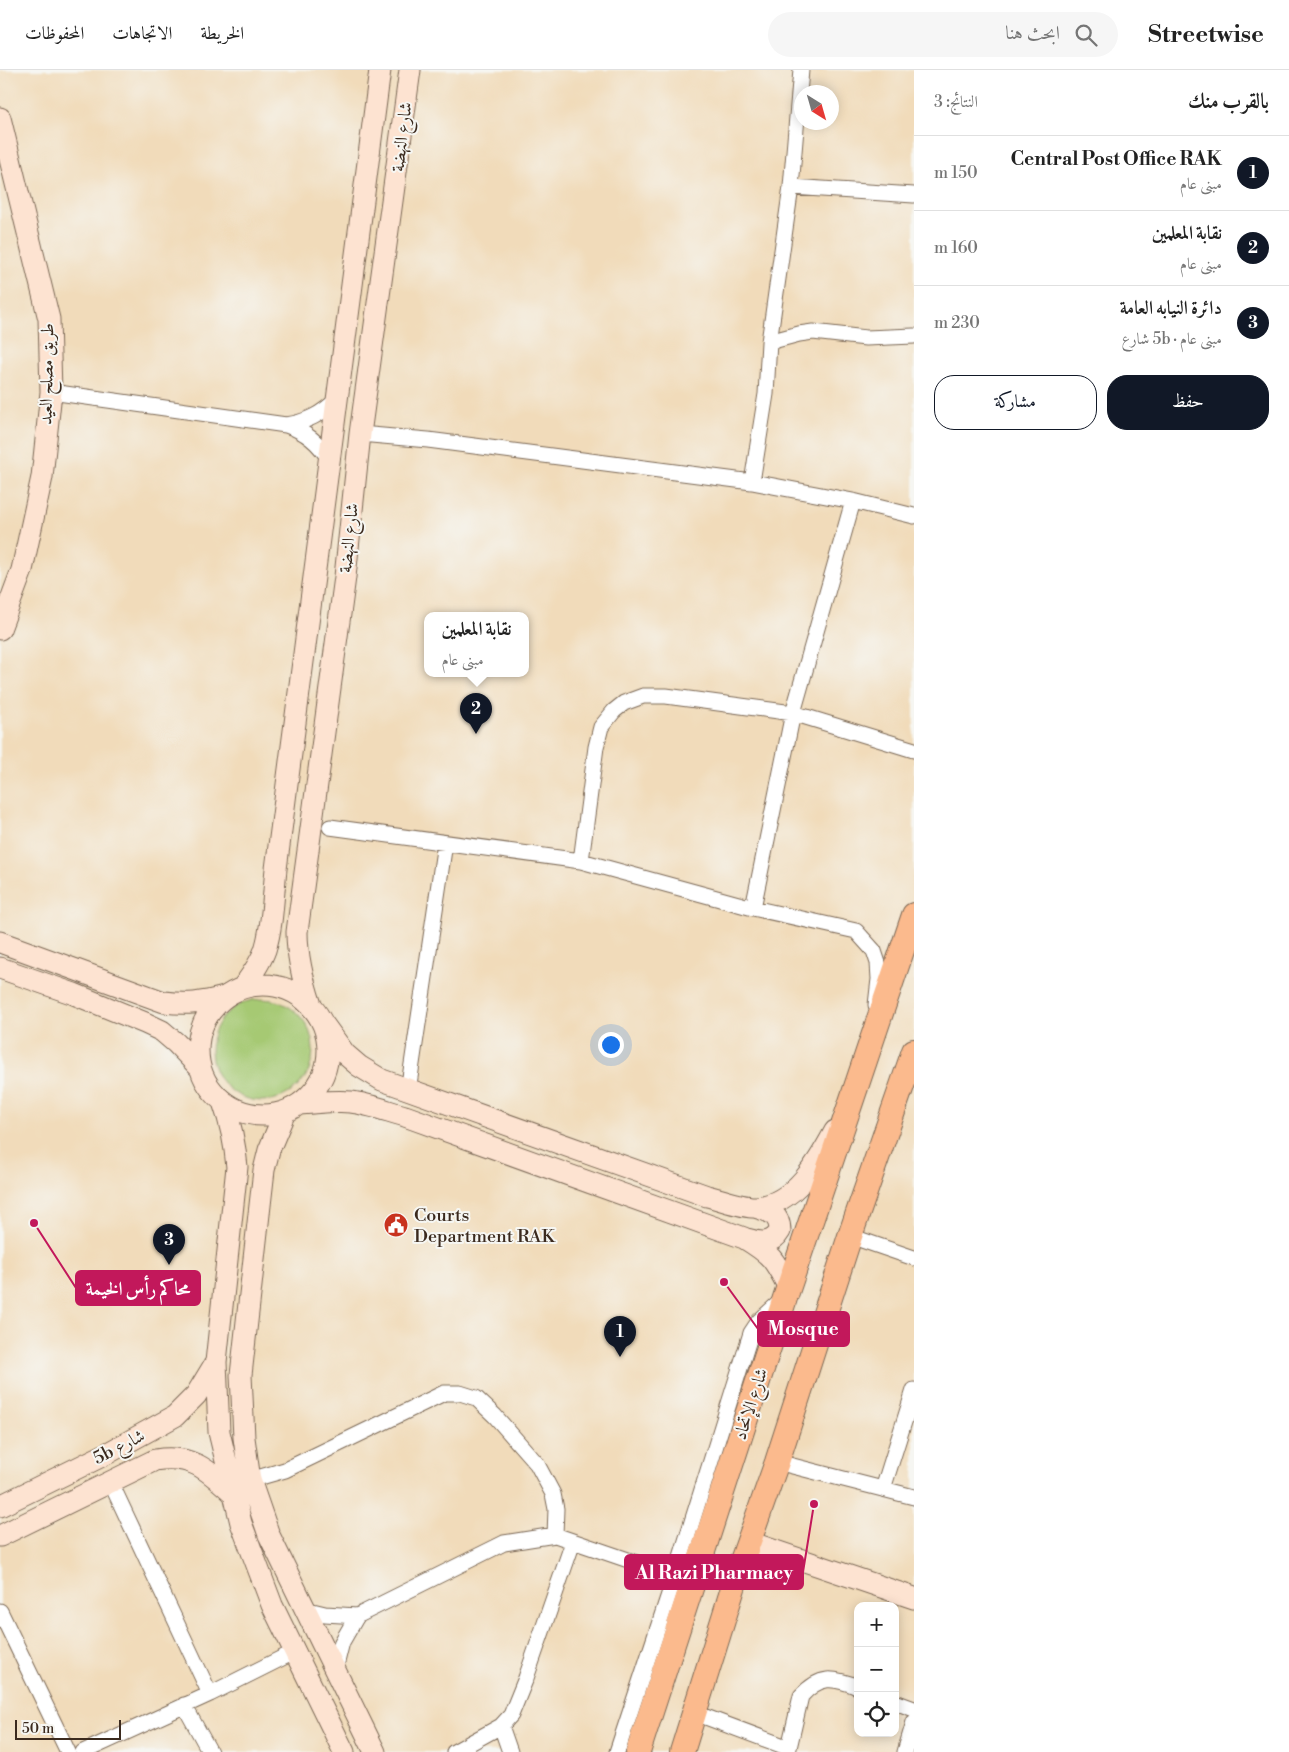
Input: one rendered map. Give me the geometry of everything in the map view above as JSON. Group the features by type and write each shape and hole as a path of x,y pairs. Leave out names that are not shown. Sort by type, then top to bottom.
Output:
{"main road":[{"name":"شارع النهضة","path":"234,992 258,964 268,937 380,70"},
{"name":"شارع النهضة","path":"311,1005 298,962 297,932 345,576 360,434 410,70"},
{"path":"375,100 386,134 394,139 402,137"},
{"name":"طريق مصلح العيد","path":"0,118 49,320 51,392 42,477 38,496 22,570 0,629"},
{"name":"شارع الإتحاد","path":"638,1752 787,1293 914,915"},
{"path":"0,942 164,1002 181,1004 201,1003 234,992 262,984 280,986 297,994 311,1005 345,1054 358,1066 382,1080 408,1091 707,1196 755,1207 772,1213 780,1222 780,1231 771,1241 765,1243 744,1238 414,1120 366,1105 351,1102 333,1102 293,1108 269,1116 237,1111 223,1102 208,1087 199,1067 197,1047 201,1028 210,1011 234,992"},
{"path":"0,968 74,994 162,1031 199,1067"},
{"path":"324,1025 329,1047 326,1069 316,1088 293,1108 269,1150 264,1170 241,1375 244,1438 250,1480 269,1535 375,1752"},
{"path":"682,1752 738,1572 777,1462 850,1236 914,1051"},
{"path":"223,1102 235,1144 237,1167 216,1362 219,1432 241,1523 272,1605 344,1752"},
{"path":"755,1207 764,1206 781,1198 798,1186 809,1173 850,1106"},
{"path":"744,1238 766,1252 773,1259 787,1293"},
{"name":"5b شارع","path":"0,1506 162,1425 182,1410 196,1395 216,1362"},
{"path":"39,1516 46,1504 57,1494 110,1469 112,1461 108,1453"},
{"name":"5b شارع","path":"0,1536 155,1460 175,1458 202,1467 232,1492"},
{"path":"749,1542 914,1598"}],"street":[{"path":"752,482 766,394 769,342 791,188 801,70"},
{"path":"791,188 914,196"},
{"path":"769,342 813,332 866,338 914,336"},
{"path":"51,392 286,425 307,434 316,441 329,459"},
{"path":"286,425 298,423 319,414 337,399"},
{"path":"360,434 428,440 752,482 853,501 914,516"},
{"path":"753,908 793,713 853,501"},
{"path":"580,860 596,747 601,727 614,711 624,703 643,696 666,696 793,713 914,750"},
{"path":"330,827 580,860 753,908 856,931 874,951 878,963 879,979 871,1045"},
{"path":"408,1091 445,842"},
{"path":"850,1236 914,1258"},
{"path":"617,1752 751,1333 759,1321 787,1293"},
{"path":"883,1489 914,1390"},
{"path":"250,1480 285,1470 444,1393 460,1393 476,1398 495,1416 537,1464 553,1494 556,1509 555,1535"},
{"path":"777,1462 914,1496"},
{"path":"110,1481 210,1694"},
{"path":"304,1609 325,1614 356,1616 504,1543 555,1535 674,1576"},
{"path":"454,1752 501,1726 511,1714 526,1678 573,1542"},
{"path":"0,1611 68,1752"},
{"path":"335,1670 342,1642 356,1616"},
{"path":"83,1752 210,1694 294,1652"},
{"path":"694,1713 788,1750 801,1696 806,1690 824,1680 839,1679 854,1685"},
{"path":"899,1703 914,1709"},
{"path":"184,1705 210,1752"},
{"path":"905,1752 914,1722"},
{"path":"501,1726 510,1752"}],"green space":[{"path":"262,999 282,1003 298,1014 309,1030 313,1050 309,1070 298,1086 282,1097 262,1101 242,1097 226,1086 215,1070 211,1050 215,1030 226,1014 242,1003"}],"place":[{"name":"نقابة المعلمين","path":"476,734"},
{"name":"محاكم رأس الخيمة","path":"34,1223"},
{"name":"Courts Department RAK","path":"396,1225"},
{"name":"دائرة النيابه العامة","path":"169,1265"},
{"name":"Mosque","path":"724,1282"},
{"name":"Central Post Office RAK","path":"620,1357"},
{"name":"Al Razi Pharmacy","path":"814,1504"}]}
